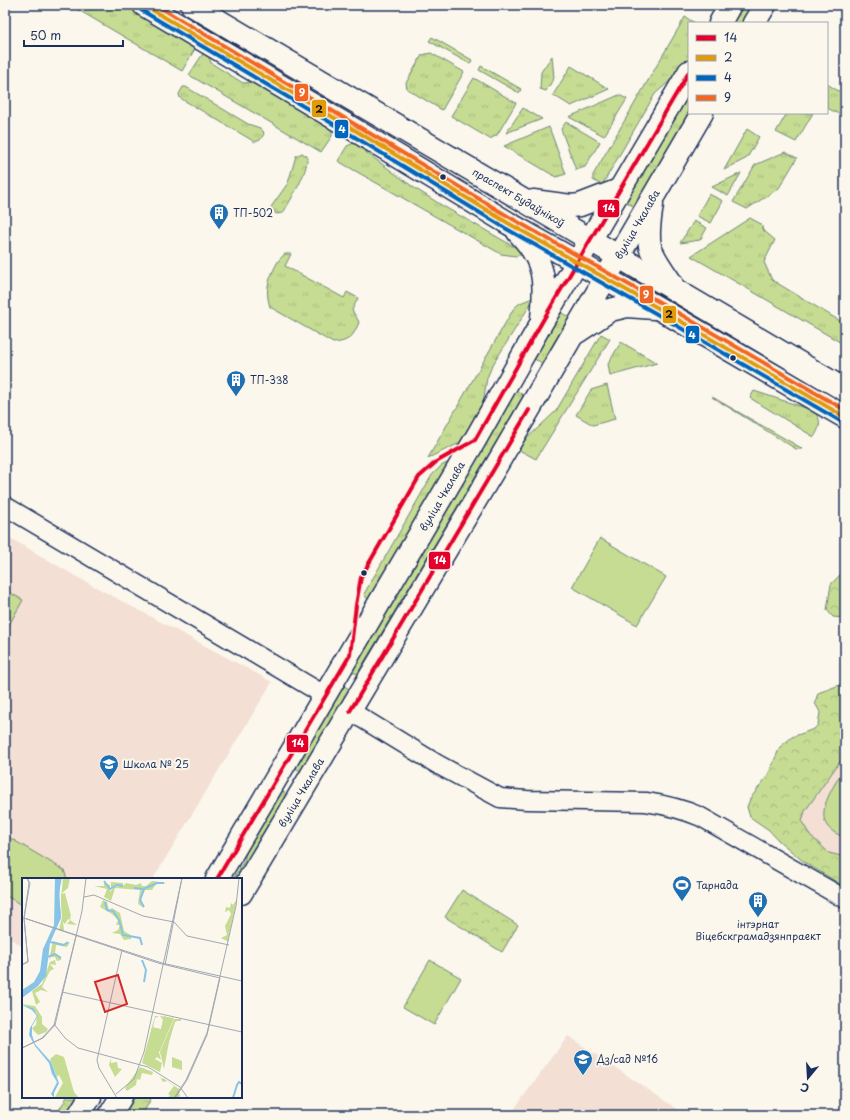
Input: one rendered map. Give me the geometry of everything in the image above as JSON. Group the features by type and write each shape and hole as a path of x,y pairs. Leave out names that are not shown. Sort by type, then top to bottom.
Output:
{"main road":[{"path":"144,5 508,223 658,308 842,409"},
{"name":"праспект Будаўнікоў","path":"192,5 360,105 591,238 845,390"},
{"path":"721,22 730,5"},
{"path":"755,22 765,5"},
{"name":"вуліца Чкалава","path":"218,878 326,696 542,322 688,74"},
{"name":"вуліца Чкалава","path":"242,891 533,404 701,114"},
{"path":"524,200 580,205 619,190"},
{"path":"654,195 648,235 650,247 674,287"},
{"path":"508,223 525,240 540,263 544,280 542,322"},
{"path":"572,336 610,310 627,306 658,308"},
{"path":"504,388 507,383 512,380 518,379 528,382 534,389 535,399 533,404"},
{"path":"289,757 288,767 294,774 306,777 313,773"},
{"path":"268,792 271,788 279,785 288,787 294,794 295,798 293,807"},
{"path":"79,1115 89,1098"},
{"path":"110,1115 120,1098"}],"street":[{"path":"253,69 265,48"},
{"path":"348,126 360,105"},
{"path":"5,506 326,696"},
{"path":"350,711 437,764 500,798 527,800 646,802 664,804 683,809 702,817 845,900"}],"shaded area":[{"name":"Школа № 25","path":"5,535 77,577 272,682 154,878 22,878 22,946 5,935"},
{"path":"845,711 845,872 777,831"},
{"name":"Дз/сад №16","path":"568,1036 686,1115 510,1115"}],"green space":[{"path":"70,5 127,5 196,47 182,71"},
{"path":"738,5 755,5 746,22 729,22"},
{"path":"685,17 693,22 688,22 688,65 655,94 602,185 593,180 593,175"},
{"path":"432,37 472,60 470,64 429,41"},
{"path":"204,52 208,54 211,63 243,83 255,82 332,128 332,136 321,152 189,75"},
{"path":"431,53 464,72 442,110 407,89 406,83 422,55"},
{"path":"552,56 554,78 546,91 540,89 541,72"},
{"path":"481,66 521,89 519,93 479,70"},
{"path":"571,66 609,89 571,106 553,95"},
{"path":"474,78 516,103 497,135 490,139 451,116"},
{"path":"828,85 845,95 845,117 828,108"},
{"path":"183,87 186,87 248,124 260,128 264,134 260,140 255,142 180,98 179,94"},
{"path":"688,92 688,114 691,114 636,208 625,201"},
{"path":"619,95 627,99 604,136 569,117"},
{"path":"523,108 542,119 506,133"},
{"path":"786,114 812,114 796,142 776,132"},
{"path":"566,122 600,142 585,167 576,170 561,129"},
{"path":"549,127 566,174 556,177 504,146"},
{"path":"747,129 759,137 747,158 724,170"},
{"path":"356,142 367,153 416,189 527,254 516,256 501,254 338,161 347,146"},
{"path":"785,152 797,158 779,188 747,209 733,202 755,165"},
{"path":"302,153 307,156 307,162 302,177 295,193 283,213 276,214 271,207 288,183 296,156"},
{"path":"741,173 728,196 712,187"},
{"path":"709,194 723,201 711,223 697,216"},
{"path":"750,218 761,224 763,230 775,240 764,262 772,280 845,324 845,345 691,256"},
{"path":"694,221 707,228 700,240 680,243"},
{"path":"285,254 291,254 285,266 344,298 347,292 358,298 352,310 359,322 353,335 347,340 333,343 270,307 268,296 269,282 277,263"},
{"path":"535,297 492,366 487,378 483,404 462,442 428,458 514,308 520,303"},
{"path":"560,312 569,317 542,364 533,359"},
{"path":"601,334 610,339 536,459 519,450 523,442 556,411"},
{"path":"621,342 657,363 610,376 608,364"},
{"path":"607,385 615,419 593,425 576,415 591,390"},
{"path":"754,391 809,409 813,412 819,421 818,429 814,437 750,398"},
{"path":"518,392 522,394 523,397 357,674 348,669 513,393"},
{"path":"712,397 803,449 796,449"},
{"path":"458,457 372,606 364,594 432,475 441,466"},
{"path":"600,538 666,577 637,625 572,587"},
{"path":"842,573 845,574 845,623 843,618 833,617 827,610 831,584"},
{"path":"5,590 23,600 5,632"},
{"path":"339,683 349,689 307,766 302,771 298,770 295,767"},
{"path":"845,683 845,753 805,811 802,822 810,835 829,853 845,857 845,887 804,862 778,840 769,830 750,817 747,807 750,799 768,775 780,747 792,737 814,729 818,725 820,712 815,703 818,693"},
{"path":"845,767 845,837 833,831 826,824 824,815 825,805 829,795"},
{"path":"279,791 283,791 286,795 284,801 239,878 234,878 245,859 245,847"},
{"path":"5,835 64,870 67,878 22,878 22,905 5,895"},
{"path":"462,890 518,925 502,952 445,917"},
{"path":"430,960 461,978 434,1025 403,1007"},
{"path":"66,1098 81,1098 71,1115 56,1115"},
{"path":"134,1098 151,1098 142,1115 124,1115"}],"transit line":[{"name":"2","path":"144,5 508,223 845,417"},
{"name":"9","path":"156,5 511,218 845,410"},
{"name":"4","path":"141,10 505,228 842,422"},
{"name":"14","path":"218,878 350,655 361,577 419,477 436,462 475,440 542,322 688,74"},
{"name":"14","path":"350,711 529,410"}],"place":[{"name":"ТП-502","path":"219,230"},
{"name":"ТП-338","path":"236,397"},
{"name":"Школа № 25","path":"109,781"},
{"name":"Тарнада","path":"682,902"},
{"name":"інтэрнат Віцебскграмадзянпраект","path":"758,918"},
{"name":"Дз/сад №16","path":"583,1076"}]}
